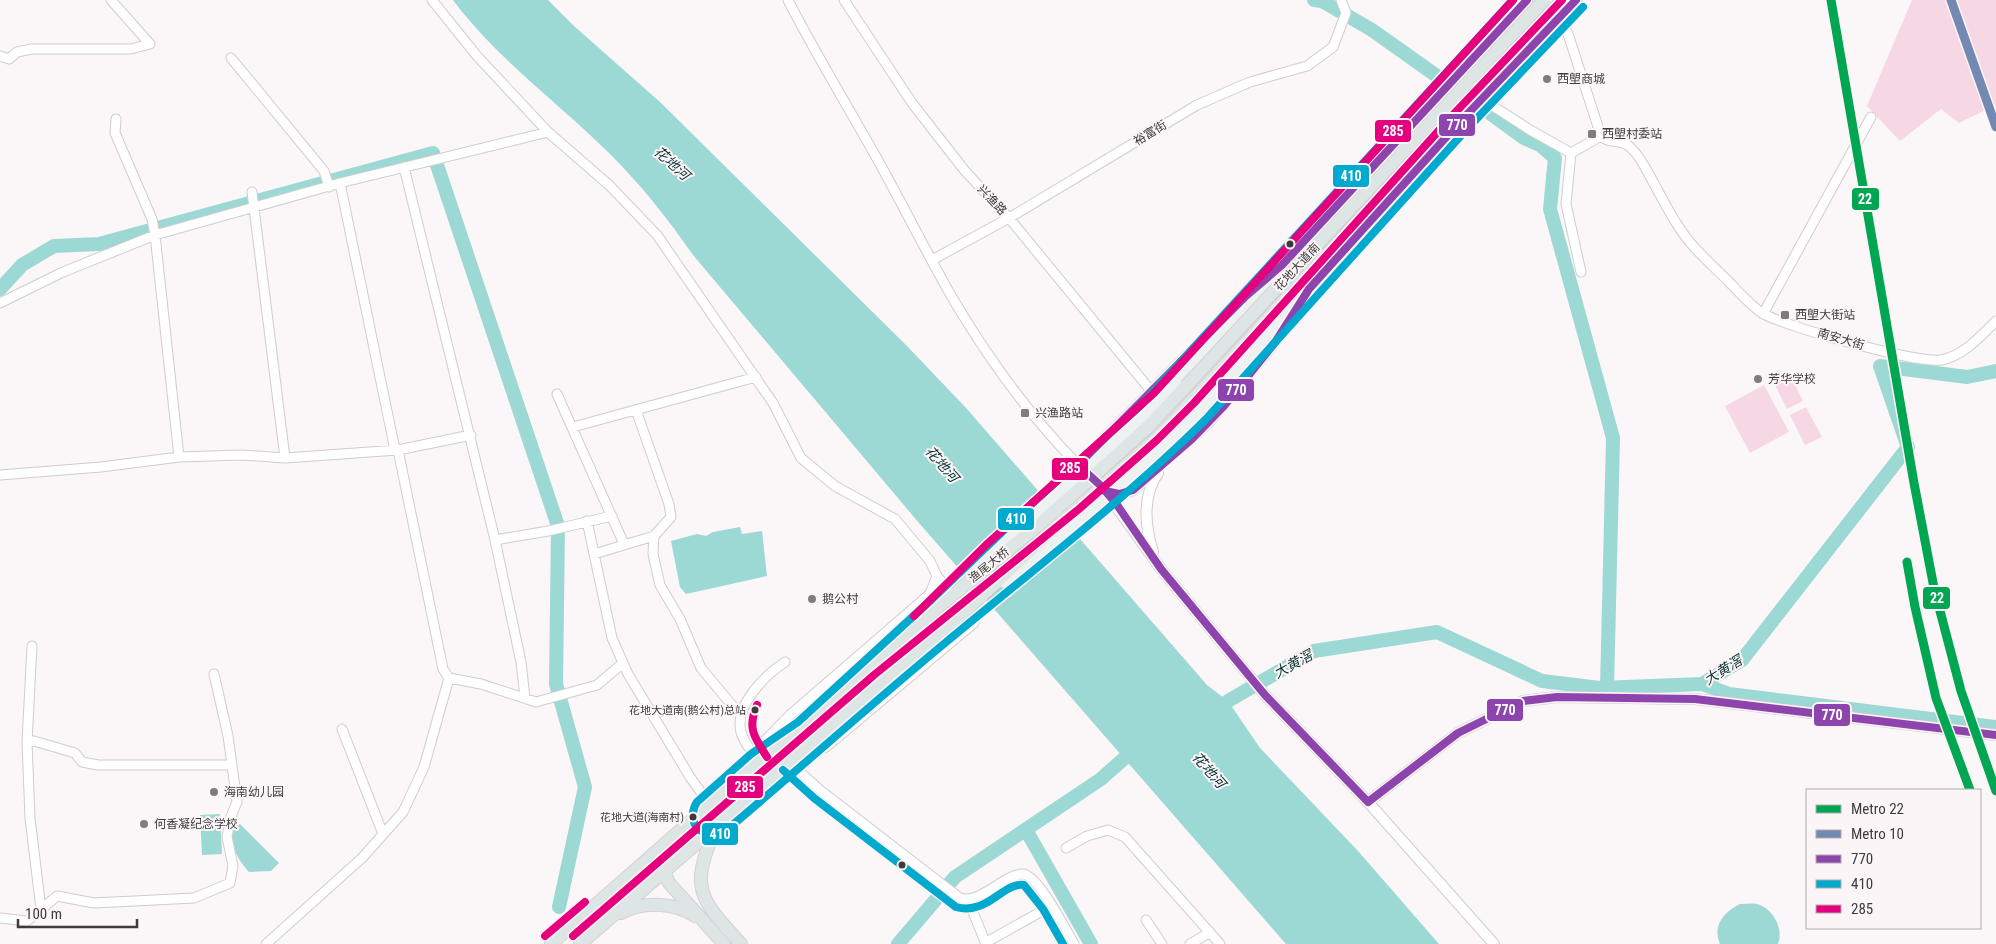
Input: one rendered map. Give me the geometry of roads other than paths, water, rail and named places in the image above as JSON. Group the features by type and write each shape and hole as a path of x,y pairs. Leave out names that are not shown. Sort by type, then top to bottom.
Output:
{"main road":[{"name":"花地大道南","path":"1282,266 1527,0"},
{"name":"花地大道南","path":"1045,528 1148,427 1544,0"},
{"name":"花地大道南","path":"1045,528 1159,436 1562,0"},
{"name":"花地大道南","path":"1309,289 1482,99 1576,0"},
{"path":"938,607 1034,515 1132,428 1176,383 1282,266"},
{"path":"580,944 812,741 951,624 1114,492 1201,410 1309,289"},
{"name":"渔尾大桥","path":"755,758 804,730 938,607 1045,528"},
{"path":"951,624 1045,528"},
{"path":"551,944 707,807 755,758"},
{"path":"707,807 703,821 709,825 717,825"},
{"path":"707,807 688,837 671,853 666,861 665,871 669,883 724,944"},
{"path":"717,825 704,857 700,880 702,894 709,908 741,944"},
{"path":"608,920 626,910 649,904 685,910 707,926"}],"street":[{"path":"0,56 9,59 17,52 32,48 131,49 150,44 111,0"},
{"path":"432,0 477,56 548,132 609,185 657,235 773,403 802,458 835,486 895,518 930,561 937,576 974,623 826,747 790,762 820,790 964,899 986,943 1051,906"},
{"path":"788,0 813,49 875,155 932,260 991,358 1055,441 1105,490 1161,569 1265,695 1368,802 1494,944"},
{"name":"兴渔路","path":"844,0 912,103 965,171 1009,218 1152,392"},
{"name":"裕富街","path":"932,260 1009,218 1197,105 1250,82 1307,66 1333,47 1346,14 1341,0"},
{"path":"1540,0 1559,18 1566,28 1600,136 1607,141 1623,142 1630,146 1644,165 1685,236 1763,314 1871,117"},
{"path":"231,58 324,171 329,187"},
{"path":"1482,99 1530,130 1571,153"},
{"path":"116,118 115,133 152,218 179,457"},
{"path":"0,303 63,272 155,235 340,183 548,132"},
{"path":"1571,153 1600,136"},
{"path":"1571,153 1566,204 1582,272"},
{"path":"404,167 471,435 495,540 521,662 525,698"},
{"path":"266,944 362,858 403,812 424,767 449,678 444,669 398,450 394,445 340,183"},
{"path":"252,192 256,207 285,458"},
{"name":"花地大道南","path":"1078,465 1246,296 1282,266"},
{"name":"花地大道南","path":"1105,490 1115,494 1128,493 1209,422 1286,326 1309,289"},
{"name":"南安大街","path":"1763,314 1788,324 1852,342 1909,357 1935,361 1948,358 1965,349 1996,321"},
{"path":"572,427 756,377"},
{"path":"557,394 624,544"},
{"path":"594,554 654,536 671,517 669,504 636,410"},
{"path":"0,475 101,467 179,457 242,455 285,458 398,450 471,435"},
{"path":"1161,569 1150,542 1146,510 1153,480 1165,462"},
{"path":"495,540 548,531 612,516"},
{"path":"587,522 612,638 623,663 707,807"},
{"path":"654,536 653,554 660,585 680,619 701,668 742,716"},
{"path":"784,662 769,672 756,687 742,716 741,733 755,758 790,715 930,594 937,576"},
{"path":"32,646 27,742 30,818 41,909"},
{"path":"449,678 481,684 536,702 597,685 623,663"},
{"path":"0,918 27,921 57,896 94,904 194,898 230,883 233,866 227,837 230,819 237,802 228,736 214,674"},
{"path":"1368,802 1458,733 1523,701 1558,696 1695,699 1996,735"},
{"path":"342,728 383,834"},
{"path":"27,742 34,741 75,753 82,762 98,765 232,765"},
{"path":"1066,848 1087,836 1108,830 1125,837 1220,944"},
{"path":"964,899 976,898 1021,874 1029,875 1038,884 1074,944"},
{"path":"1146,920 1162,944"},
{"path":"1190,944 1209,933"}],"water":[{"name":"花地河","path":"453,0 548,0 574,26 660,102 907,346 967,409 1207,685 1228,701 1260,748 1358,851 1439,944 1286,944 919,523 693,255 644,191 611,155 489,42"},
{"path":"740,527 742,534 762,531 767,576 686,594 680,587 671,541 697,534 706,536 713,532"},
{"path":"220,814 222,854 202,855 200,815"},
{"path":"240,824 279,863 271,871 249,872 238,858 231,831"},
{"path":"1740,904 1757,904 1763,906 1772,914 1780,932 1778,944 1720,944 1718,931 1721,920 1729,911"}],"waterway":[{"path":"1314,0 1322,1 1372,30 1458,91"},
{"path":"1483,108 1524,138 1540,145 1555,158 1550,209 1613,438 1607,688"},
{"path":"0,289 22,265 54,246 99,244 433,153 558,526 556,684 585,787 559,907"},
{"name":"大黄滘","path":"1216,713 1228,701 1314,651 1437,632 1542,681 1600,688 1702,684 1742,660 1908,447 1880,366 1967,377 1996,371"},
{"path":"1702,684 1729,694 1996,727"},
{"path":"898,944 955,877 1101,779 1137,747"},
{"path":"1026,830 1091,944"}],"metro line":[{"name":"22","path":"1831,0 1914,483 1934,588 1961,691 1996,791"},
{"name":"10","path":"1951,0 1996,127"},
{"name":"22","path":"1907,562 1915,607 1936,698 1970,789"}],"place":[{"name":"西塱商城","path":"1547,79"},
{"name":"西塱村委站","path":"1592,134"},
{"name":"西塱大街站","path":"1785,315"},
{"name":"芳华学校","path":"1758,379"},
{"name":"兴渔路站","path":"1025,413"},
{"name":"鹅公村","path":"812,599"},
{"name":"花地大道南(鹅公村)总站","path":"755,710"},
{"name":"海南幼儿园","path":"214,792"},
{"name":"花地大道(海南村)","path":"693,817"},
{"name":"何香凝纪念学校","path":"144,824"}]}
